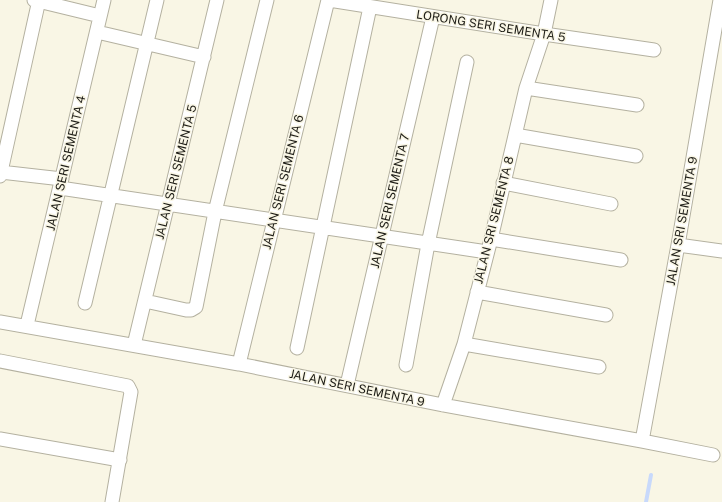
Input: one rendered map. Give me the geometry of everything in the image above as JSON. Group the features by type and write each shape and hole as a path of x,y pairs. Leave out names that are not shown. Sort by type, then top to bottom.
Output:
{"street":[{"path":"100,16 37,0 0,173 61,184 111,196 487,252"},
{"name":"JALAN SERI SEMENTA 4","path":"28,326 104,0"},
{"path":"85,304 148,44 157,0"},
{"name":"JALAN SERI SEMENTA 5","path":"134,345 217,0"},
{"path":"145,301 186,310 191,310 196,307 215,212 267,0"},
{"name":"LORONG SERI SEMENTA 5","path":"328,0 370,7 400,6 433,17 654,50"},
{"name":"JALAN SERI SEMENTA 6","path":"239,364 328,0"},
{"name":"JALAN SRI SEMENTA 8","path":"443,405 464,344 491,240 514,135 526,88 544,34 551,0"},
{"name":"JALAN SRI SEMENTA 9","path":"642,441 678,245 717,50 720,0"},
{"path":"297,348 370,7"},
{"name":"JALAN SERI SEMENTA 7","path":"347,385 433,17"},
{"path":"97,32 204,57"},
{"path":"406,365 428,244 467,62"},
{"path":"526,88 637,105"},
{"path":"514,135 636,156"},
{"path":"503,183 611,204"},
{"path":"491,240 621,260"},
{"path":"678,245 722,252"},
{"path":"477,292 606,315"},
{"name":"JALAN SERI SEMENTA 9","path":"0,322 239,364 443,405 713,455"},
{"path":"464,344 599,367"},
{"path":"0,361 128,386 131,392 112,502"},
{"path":"0,439 120,460"}],"waterway":[{"path":"646,502 651,475"}]}
